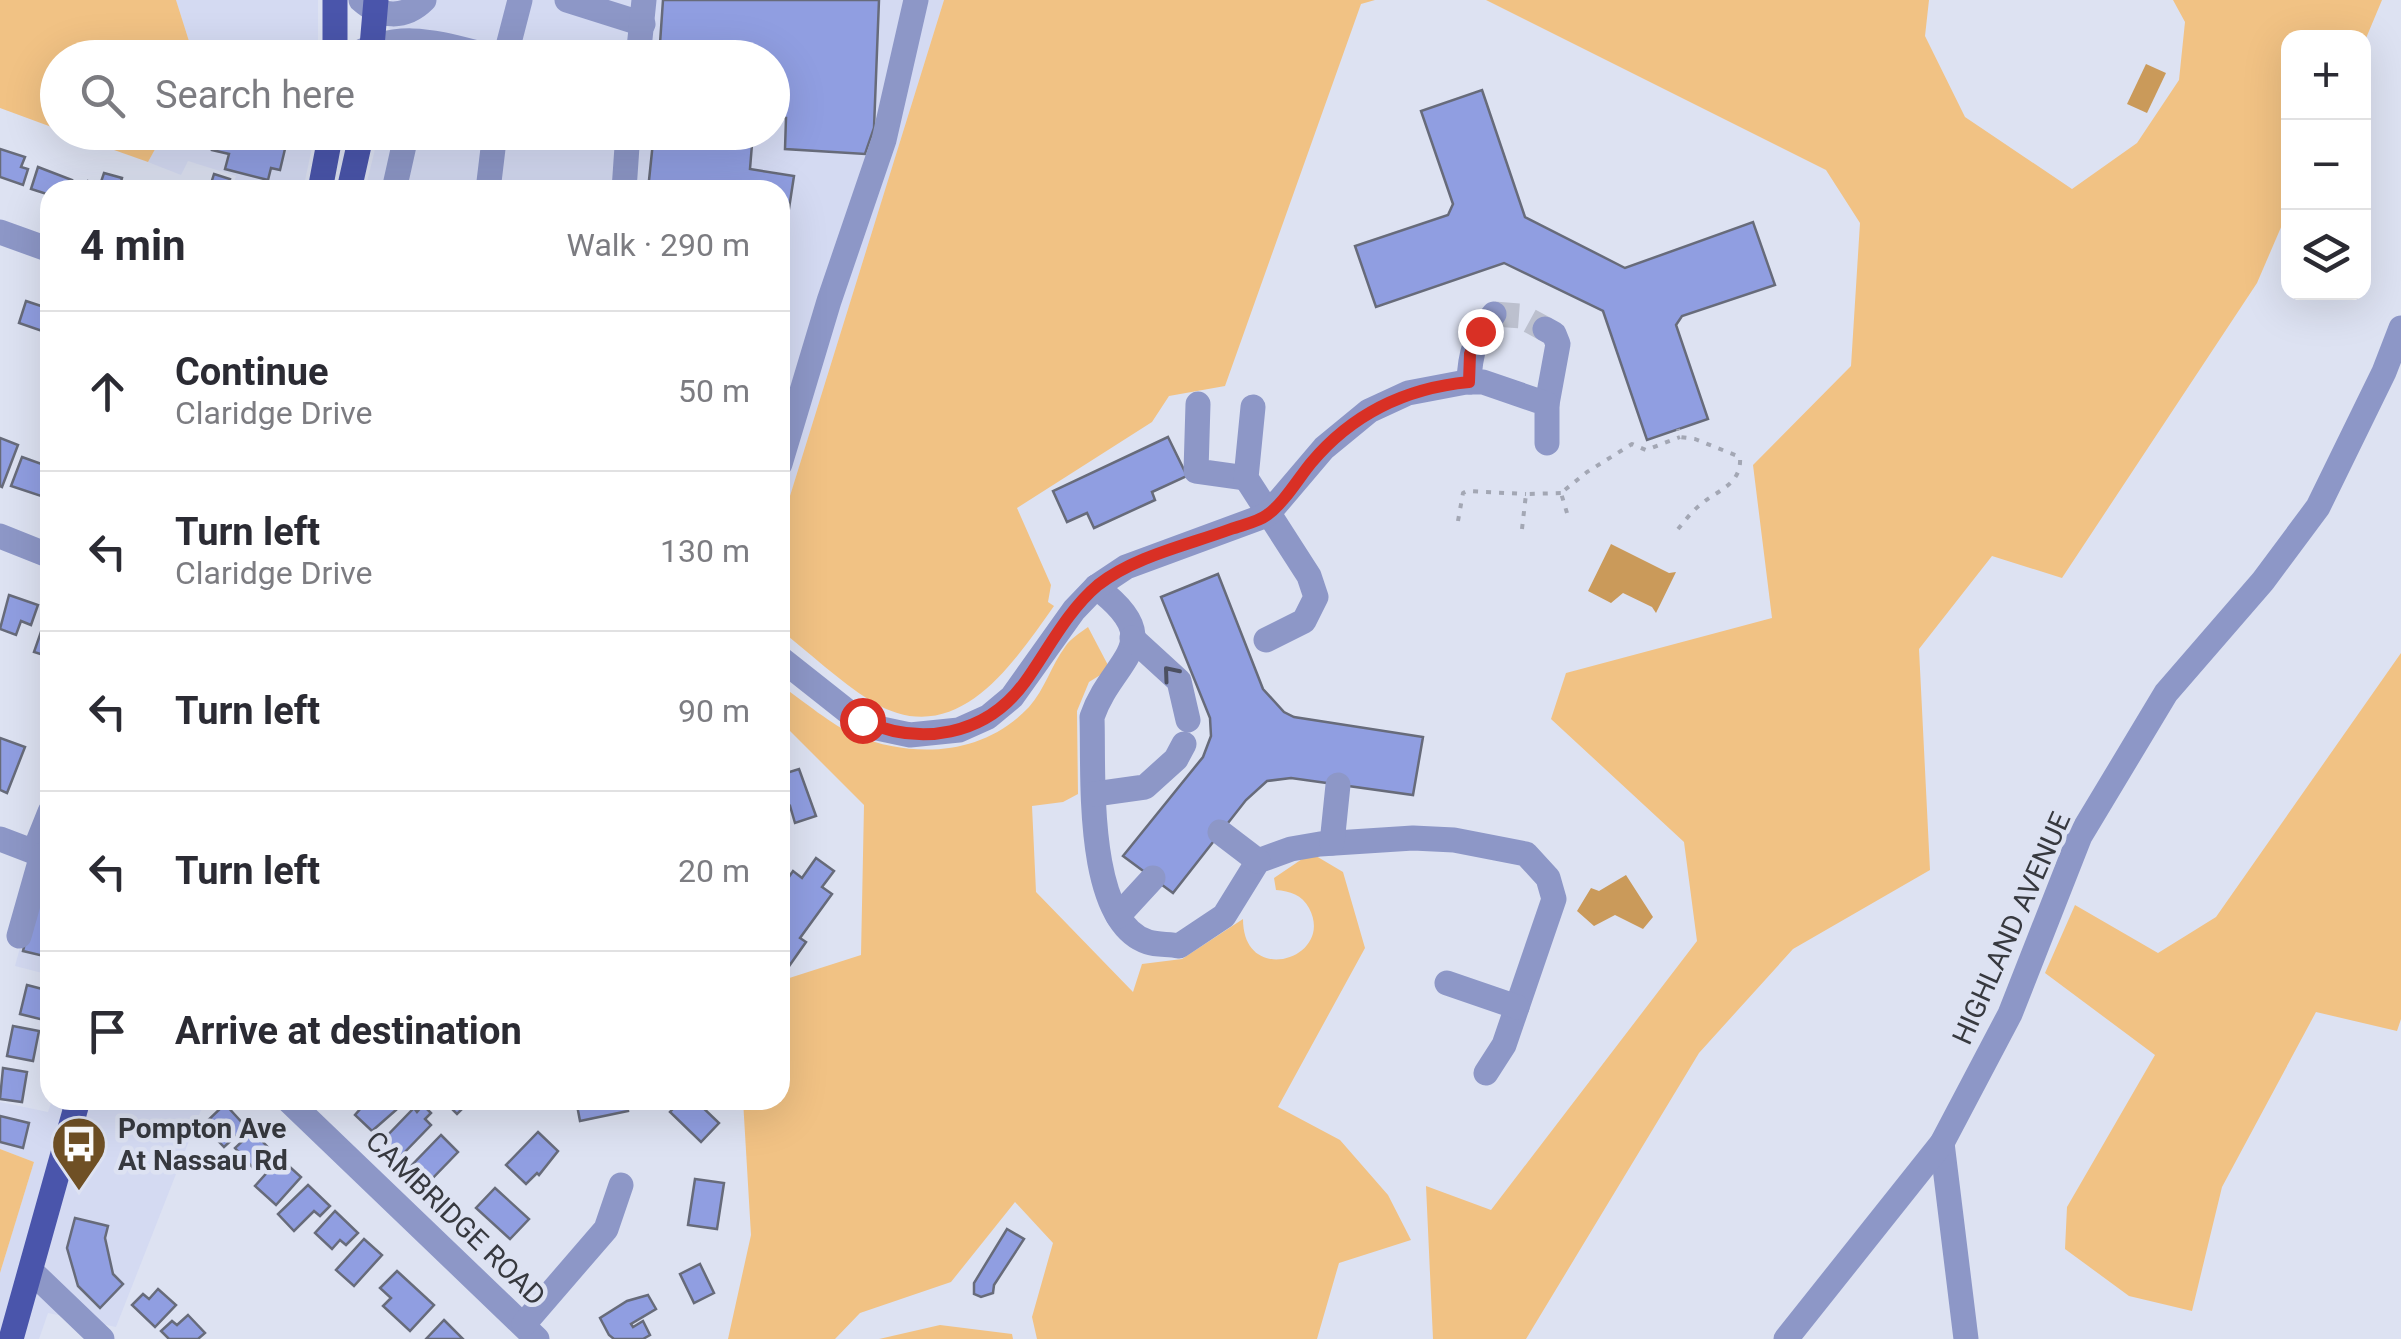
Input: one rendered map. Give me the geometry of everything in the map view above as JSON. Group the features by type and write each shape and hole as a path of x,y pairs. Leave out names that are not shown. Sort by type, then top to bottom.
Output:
{"main road":[{"path":"335,0 335,40"},
{"path":"371,4 372,40"},
{"path":"322,180 327,150"},
{"path":"351,180 358,150"},
{"path":"7,1336 31,1271 75,1110"}],"street":[{"path":"371,4 410,11 424,0"},
{"path":"507,40 520,0"},
{"path":"567,0 644,12 640,40"},
{"path":"790,431 884,140 916,0"},
{"path":"396,180 402,150"},
{"path":"489,180 493,150"},
{"path":"625,180 627,150"},
{"path":"0,232 40,246"},
{"path":"1469,382 1470,354 1480,331 1494,314"},
{"name":"HIGHLAND AVENUE","path":"1786,1339 1914,1183 1942,1142 2010,1014 2080,836 2166,693 2264,581 2318,507 2384,372 2401,328"},
{"path":"1546,330 1554,334 1558,344 1547,404 1547,443"},
{"path":"790,666 862,720 893,732 943,734 988,717 1012,697 1074,610 1096,587 1126,568 1267,516 1324,448 1370,412 1408,393 1469,382 1483,382 1547,404"},
{"path":"1198,404 1196,471 1246,478"},
{"path":"1253,407 1246,478 1309,576 1316,597 1304,621 1266,640"},
{"path":"0,536 40,552"},
{"path":"1096,587 1122,606 1132,627 1133,648 1099,695 1092,717 1098,868 1118,916 1148,942 1179,946 1224,916 1258,861 1291,849 1412,838 1454,840 1526,854 1548,878 1554,899 1504,1045 1486,1073"},
{"path":"1095,794 1145,787 1176,759 1186,732 1180,682 1132,638"},
{"path":"1332,844 1338,785"},
{"path":"1220,832 1258,861"},
{"path":"0,838 40,864"},
{"path":"18,936 40,871"},
{"path":"1118,916 1153,878"},
{"path":"1447,983 1517,1007"},
{"name":"CAMBRIDGE ROAD","path":"298,1110 530,1332"},
{"path":"1942,1142 1966,1339"},
{"path":"530,1332 606,1230 621,1185"},
{"path":"31,1271 102,1339"}],"path":[{"path":"1678,430 1680,437"},
{"path":"1458,521 1463,493 1467,491 1561,493 1632,444 1646,450 1680,437 1740,458 1741,467 1723,491 1702,503 1678,529"},
{"path":"1561,493 1566,513"},
{"path":"1522,529 1526,494"}],"shaded area":[{"path":"0,0 176,0 189,40 40,40 40,123 0,108"},
{"path":"176,0 318,0 318,40 189,40"},
{"path":"391,0 944,0 790,496 790,180 367,180 375,150 790,150 790,40 387,40"},
{"path":"944,0 1375,0 1361,4 1225,386 1169,396 1152,422 1017,508 1051,585 1048,602 1054,606 1020,653 979,695 955,709 930,716 902,714 871,701 790,638 790,496"},
{"path":"1486,0 1929,0 1925,36 1965,117 2072,189 2137,143 2179,80 2185,22 2173,0 2382,0 2369,30 2281,30 2281,227 2257,283 2062,578 1992,556 1919,649 1930,870 1793,949 1699,1053 1526,1339 1433,1339 1426,1186 1491,1210 1697,941 1684,842 1551,719 1566,673 1772,618 1753,465 1851,366 1860,223 1826,170"},
{"path":"2146,64 2166,73 2147,113 2127,104"},
{"path":"114,150 155,150 148,162"},
{"path":"155,150 311,150 305,180 235,180 236,176 188,161 181,175 148,162"},
{"path":"1611,544 1669,573 1676,572 1656,613 1652,607 1623,593 1611,603 1588,591"},
{"path":"1088,627 1110,669 1089,682 1077,711 1078,794 1063,802 1032,806 1036,892 1133,992 1142,964 1182,959 1243,919 1247,940 1257,953 1271,959 1300,952 1310,941 1314,926 1309,908 1295,894 1276,890 1274,878 1311,853 1343,872 1365,948 1278,1107 1340,1140 1388,1195 1411,1240 1339,1263 1317,1339 1037,1339 1032,1317 1053,1243 1015,1202 951,1282 860,1313 835,1339 728,1339 751,1235 744,1110 790,1110 790,978 861,955 864,805 790,731 790,692 857,736 902,748 948,748 991,735 1011,723 1035,700 1060,654"},
{"path":"2401,653 2401,1019 2397,1031 2316,1012 2222,1187 2192,1311 2129,1296 2065,1249 2067,1207 2155,1055 2045,973 2075,905 2158,953 2216,917"},
{"path":"40,874 40,972 15,966"},
{"path":"1626,875 1653,917 1643,929 1615,915 1594,926 1577,911 1591,888 1599,891"},
{"path":"0,1102 48,1112 201,1110 116,1327 48,1313 39,1339 0,1339 0,1273 34,1162 0,1149"},
{"path":"0,1149 34,1162 0,1273"},
{"path":"940,1325 1012,1334 1013,1339 879,1339"}],"building":[{"path":"663,0 879,0 874,128 865,154 790,149 790,40 660,40"},
{"path":"1482,90 1525,217 1625,268 1753,222 1775,285 1682,316 1676,325 1708,419 1647,440 1603,311 1504,263 1376,307 1355,246 1448,215 1453,204 1421,111"},
{"path":"0,149 25,157 21,167 28,169 23,185 0,177"},
{"path":"212,150 285,150 280,170 271,168 268,180 225,169 229,154"},
{"path":"652,150 752,150 750,169 794,176 790,202 790,180 649,180"},
{"path":"38,167 72,180 40,180 40,192 31,189"},
{"path":"104,173 122,178 122,180 102,180"},
{"path":"26,301 40,306 40,330 19,323"},
{"path":"1168,437 1187,476 1152,492 1155,500 1094,528 1087,513 1067,522 1053,491"},
{"path":"0,438 18,445 2,487 0,486"},
{"path":"22,457 40,463 40,496 11,486"},
{"path":"1218,574 1263,689 1284,712 1294,717 1423,737 1413,795 1291,778 1267,781 1246,800 1173,893 1123,856 1203,757 1211,736 1210,718 1161,597"},
{"path":"9,595 38,605 31,625 21,621 16,635 0,629"},
{"path":"0,738 25,747 7,793 0,790"},
{"path":"799,769 816,816 795,823 790,806 790,772"},
{"path":"816,858 834,871 822,887 832,894 800,938 806,942 790,965 790,875 793,871 802,878"},
{"path":"38,890 40,890 40,955 23,951"},
{"path":"27,985 40,988 40,1019 20,1014"},
{"path":"13,1026 39,1031 33,1061 7,1056"},
{"path":"3,1068 27,1072 22,1102 0,1099"},
{"path":"219,1110 230,1110 246,1127 224,1147 203,1125"},
{"path":"359,1110 396,1110 372,1131 355,1115"},
{"path":"412,1110 428,1110 431,1113 425,1119 431,1125 400,1157 383,1140"},
{"path":"578,1110 628,1110 628,1111 580,1121"},
{"path":"705,1110 719,1123 701,1142 670,1112"},
{"path":"0,1116 29,1123 23,1148 0,1142"},
{"path":"253,1131 273,1153 255,1170 235,1148"},
{"path":"538,1132 558,1151 539,1175 526,1184 506,1165"},
{"path":"441,1135 458,1152 427,1184 410,1167"},
{"path":"280,1158 301,1177 276,1205 255,1186"},
{"path":"695,1179 724,1183 717,1229 688,1225"},
{"path":"308,1185 330,1206 320,1216 314,1211 294,1231 278,1214"},
{"path":"495,1188 529,1219 510,1239 476,1208"},
{"path":"335,1211 358,1233 346,1245 340,1240 332,1249 315,1233"},
{"path":"75,1218 108,1226 105,1238 113,1274 123,1284 100,1308 78,1286 67,1248"},
{"path":"1007,1229 1024,1239 994,1285 993,1293 981,1297 974,1294 974,1283"},
{"path":"364,1239 382,1255 354,1286 336,1270"},
{"path":"700,1264 714,1293 694,1303 680,1274"},
{"path":"397,1271 434,1305 410,1331 383,1306 391,1298 380,1288"},
{"path":"158,1289 176,1305 155,1327 132,1305 143,1294 149,1299"},
{"path":"648,1295 656,1309 631,1324 633,1327 643,1321 650,1335 643,1339 614,1339 609,1335 600,1318 627,1301"},
{"path":"188,1315 205,1333 198,1339 169,1339 161,1331 172,1321 177,1325"},
{"path":"444,1320 463,1339 426,1339"}],"tunnel":[{"path":"1494,314 1521,316 1545,329"}],"place":[{"name":"Pompton Ave At Nassau Rd","path":"79,1193"}],"route":[{"path":"862,720 877,728 926,736 959,730 988,717 1023,685 1074,610 1110,576 1267,516 1324,448 1370,412 1408,393 1469,382 1470,354 1480,331"}]}
